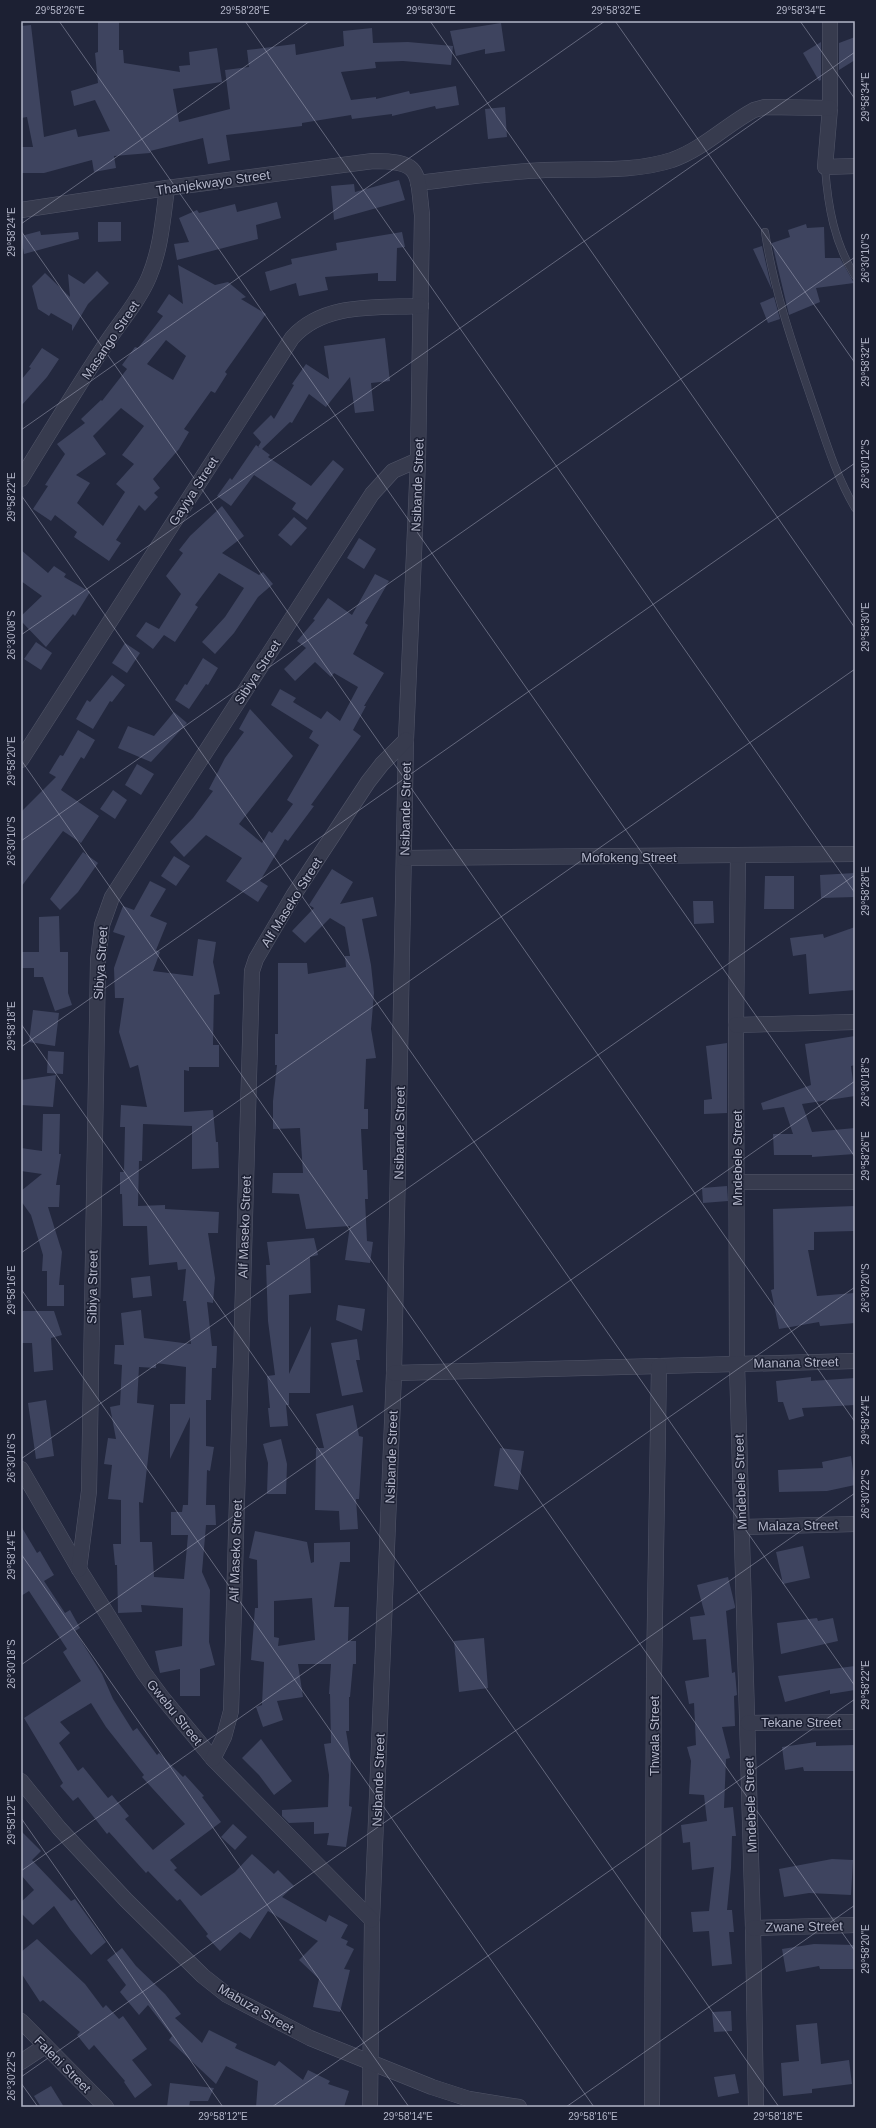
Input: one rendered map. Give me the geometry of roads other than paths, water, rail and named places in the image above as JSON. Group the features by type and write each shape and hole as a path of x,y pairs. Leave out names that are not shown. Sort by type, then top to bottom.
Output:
{"street":[{"path":"830,21 830,108 825,167 855,166"},
{"path":"418,183 531,170 611,169 641,166 670,160 685,154 754,110 765,107 830,108"},
{"name":"Thanjekwayo Street","path":"21,210 167,188 373,161 405,163"},
{"name":"Nsibande Street","path":"370,2107 372,1920 394,1374 406,740 418,460 421,306 422,215 418,183 414,171 405,163"},
{"name":"Masango Street","path":"21,479 103,348 143,288 156,258 167,188"},
{"name":"Gayiya Street","path":"21,760 292,338 310,322 340,311 421,306"},
{"name":"Sibiya Street","path":"79,1569 89,1491 98,961 100,938 105,913 112,897 372,494 393,471 418,460"},
{"name":"Alf Maseko Street","path":"213,1759 224,1737 231,1711 252,971 259,953 289,902 368,782 382,764 406,740"},
{"name":"Mofokeng Street","path":"404,858 855,854"},
{"name":"Mndebele Street","path":"738,856 736,1025 737,1364 748,1723 756,2107"},
{"path":"736,1025 855,1022"},
{"path":"737,1182 855,1182"},
{"name":"Manana Street","path":"394,1374 855,1361"},
{"name":"Thwala Street","path":"652,2107 654,1677 659,1366"},
{"name":"Gwebu Street","path":"21,1469 79,1569 144,1673 213,1759 372,1920"},
{"name":"Malaza Street","path":"741,1527 855,1524"},
{"name":"Tekane Street","path":"748,1723 855,1722"},
{"name":"Mabuza Street","path":"21,1781 59,1828 167,1942 203,1976 227,1995 310,2038 432,2087 469,2099 519,2107"},
{"name":"Zwane Street","path":"753,1928 855,1925"},
{"name":"Faleni Street","path":"21,2021 106,2107"},
{"path":"21,2062 45,2046"}],"lane":[{"path":"825,167 828,206 833,225 848,264 855,276"},
{"path":"765,232 770,262 785,322 837,475 855,508"}]}
